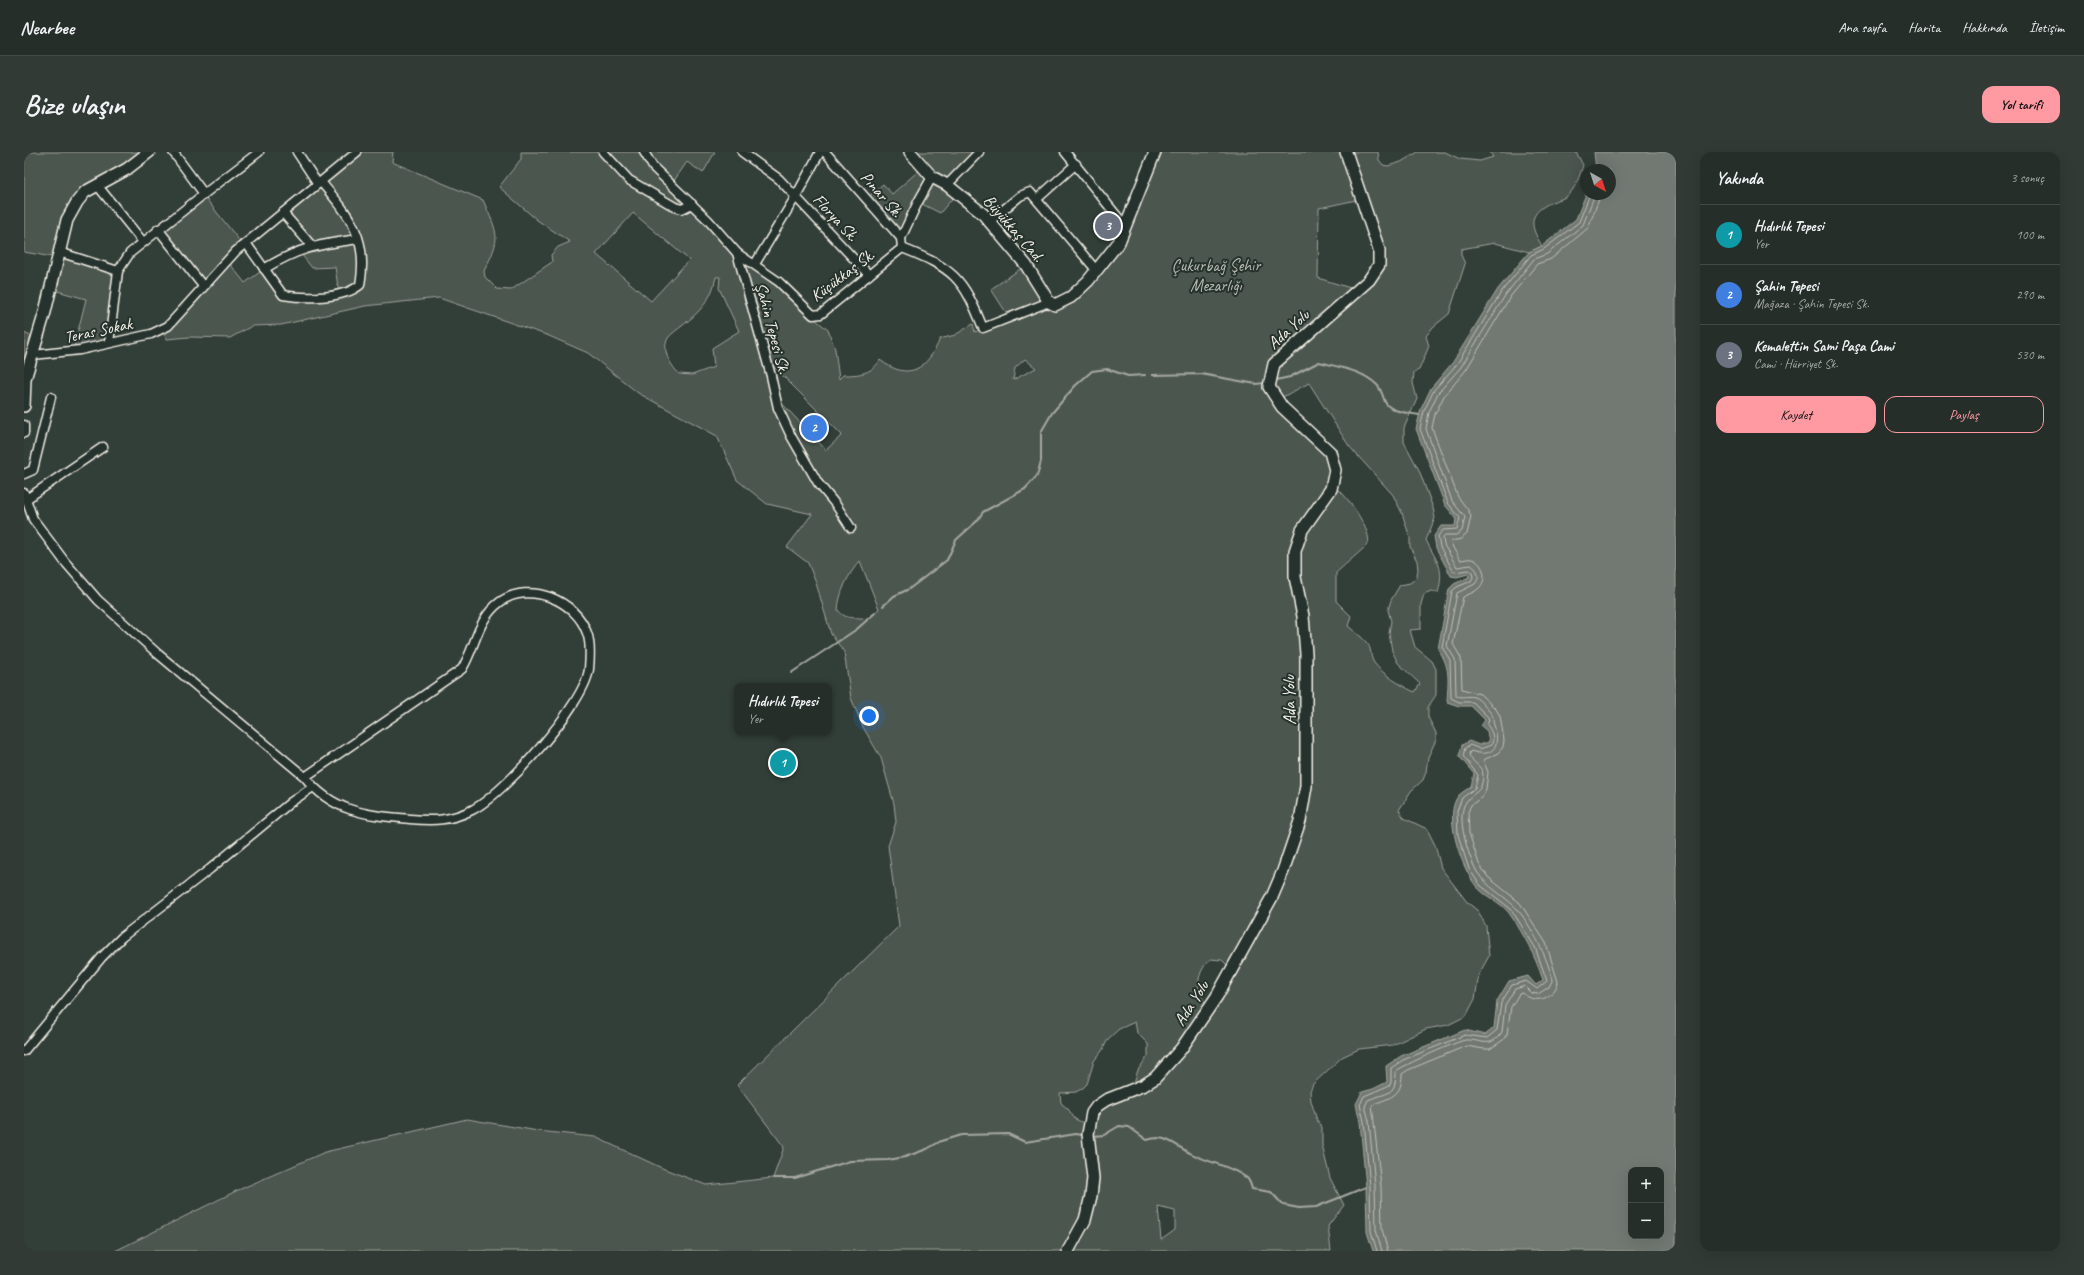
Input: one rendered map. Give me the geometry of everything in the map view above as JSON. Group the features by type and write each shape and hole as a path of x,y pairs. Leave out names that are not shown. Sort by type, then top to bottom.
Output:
{"street":[{"path":"24,406 25,379 33,355 67,220 77,202 86,192 127,169 149,152"},
{"path":"173,152 204,194"},
{"path":"109,343 118,271 130,253 158,229 258,152"},
{"path":"246,243 283,296 298,298 339,294 352,290 360,285 363,267 357,231 347,212 320,183 297,152"},
{"path":"158,229 203,286 223,263 357,152"},
{"path":"603,152 629,180 682,209 692,204"},
{"name":"Şahin Tepesi Sk.","path":"644,152 653,167 708,220 737,253 771,376 778,408 791,436 818,483 836,505 851,528"},
{"name":"Florya Sk.","path":"742,152 779,179 869,275"},
{"path":"755,264 796,196 820,152"},
{"name":"Pınar Sk.","path":"825,152 901,238"},
{"name":"Büyükkaş Cad.","path":"910,152 932,177 947,185 990,221 1026,265 1049,302"},
{"path":"947,185 979,152"},
{"path":"1065,152 1126,227"},
{"path":"932,177 901,238 902,248 930,259 954,274 971,297 983,328 1049,302 1055,304 1071,297 1097,271 1119,242 1155,152"},
{"name":"Ada Yolu","path":"1068,1251 1085,1220 1092,1196 1093,1178 1088,1125 1092,1113 1097,1106 1106,1100 1144,1085 1155,1078 1181,1049 1217,996 1272,897 1300,821 1306,786 1306,646 1303,616 1295,577 1295,551 1302,530 1331,489 1335,470 1330,452 1282,407 1269,387 1274,364 1369,280 1379,265 1379,250 1346,152"},
{"path":"1037,199 1076,164"},
{"path":"97,185 143,242"},
{"path":"990,221 1024,193 1030,192 1097,271"},
{"path":"283,213 312,246"},
{"path":"264,269 283,257 312,246 358,239"},
{"name":"Küçükkaş Sk.","path":"737,253 779,282 813,314 821,314 902,248"},
{"path":"59,252 118,271"},
{"name":"Teras Sokak","path":"33,355 80,350 151,334 168,326 203,286"},
{"path":"24,474 33,470 51,397"},
{"path":"24,425 24,433"},
{"path":"103,447 25,497 33,519 98,600 158,654 305,777 312,787 339,806 365,815 434,821 448,819 465,813 489,800 563,721 582,690 589,670 590,649 588,633 581,619 570,609 555,599 535,593 519,593 501,602 486,616 475,635 470,656 462,669 305,777"},
{"path":"24,1051 102,957 122,937 210,869 291,802 312,787"}],"green space":[{"path":"24,152 149,152 77,202 59,252 118,271 109,343 73,351 86,299 50,289 58,258 24,252"},
{"name":"Çukurbağ Şehir Mezarlığı","path":"357,152 393,152 392,162 483,200 495,229 496,236 494,250 484,271 485,277 497,289 511,290 552,262 551,255 558,247 570,242 537,220 499,187 521,159 521,152 715,152 703,173 687,162 671,185 737,253 815,315 815,319 828,330 835,349 839,379 843,375 854,375 869,371 877,365 880,360 890,367 900,370 908,371 916,369 923,365 929,358 940,339 955,335 973,324 975,332 1009,317 991,289 1026,265 1049,302 1062,303 1119,242 1155,152 1378,152 1379,160 1383,165 1388,166 1401,162 1418,152 1445,152 1460,159 1480,161 1493,157 1490,152 1576,152 1582,164 1580,164 1580,175 1575,186 1570,193 1562,199 1544,206 1538,211 1533,220 1535,232 1542,246 1529,252 1495,243 1461,249 1461,255 1465,264 1449,314 1433,327 1426,336 1429,346 1419,370 1414,372 1413,383 1417,399 1404,428 1404,442 1419,470 1433,508 1435,518 1426,540 1439,565 1441,577 1438,593 1431,591 1424,594 1421,604 1421,629 1410,630 1415,647 1432,661 1436,669 1436,695 1428,707 1428,717 1436,733 1436,740 1428,757 1426,772 1423,780 1411,791 1399,810 1404,818 1427,829 1435,845 1441,868 1467,902 1478,911 1486,926 1489,956 1479,974 1475,999 1466,1016 1448,1025 1426,1029 1393,1045 1359,1049 1342,1057 1313,1084 1310,1091 1311,1101 1317,1120 1322,1127 1322,1145 1330,1178 1344,1205 1328,1226 1331,1251 115,1251 236,1191 325,1152 467,1119 538,1131 595,1137 662,1168 706,1185 773,1178 784,1147 737,1085 899,926 888,846 896,822 894,804 881,758 863,727 851,698 844,652 831,634 816,583 808,563 787,547 812,514 767,504 737,480 717,436 638,393 588,353 549,336 439,298 365,306 281,325 252,326 230,338 189,337 167,339 161,330 203,286 158,229 203,195 243,245 227,260 245,283 264,269 283,295 339,294 335,267 312,268 298,250 312,246 283,213","holes":["1361,199 1379,250 1369,280 1357,290 1318,278 1319,208","633,213 689,260 651,301 596,254","716,277 720,277 719,288 739,331 712,348 714,367 692,375 679,374 668,358 666,353 666,343 668,338 673,333 700,310 712,292","1025,359 1036,368 1013,380 1015,368","767,360 842,435 826,450 776,397","1309,383 1349,446 1393,495 1402,513 1410,538 1410,547 1417,561 1418,570 1416,578 1410,583 1400,585 1391,600 1388,610 1391,621 1389,633 1392,651 1398,663 1420,684 1415,692 1404,687 1380,670 1372,659 1370,648 1367,643 1348,626 1351,616 1336,601 1336,573 1368,544 1369,539 1367,532 1349,501 1340,491 1331,489 1330,452 1277,400","860,561 879,609 867,619 844,616 838,610 842,590","1210,959 1222,960 1232,970 1209,1008 1204,1002 1199,989 1199,977","1135,1022 1137,1033 1148,1044 1148,1056 1138,1070 1132,1089 1092,1113 1088,1125 1075,1119 1068,1109 1061,1103 1060,1093 1076,1092 1087,1084 1094,1061 1102,1051 1108,1039 1119,1029","1158,1207 1175,1211 1175,1230 1161,1240"]},
{"path":"910,152 979,152 948,185 957,193 940,213 918,202 901,238 866,199 883,184 892,194 923,167"},
{"path":"24,333 37,339 24,397"}],"water":[{"path":"1594,152 1676,152 1676,1251 1373,1251 1367,1232 1366,1187 1360,1122 1356,1104 1362,1092 1373,1089 1387,1082 1386,1066 1401,1056 1465,1030 1485,1035 1494,1028 1497,1001 1509,981 1528,976 1536,985 1543,980 1533,953 1509,913 1506,909 1480,890 1471,878 1460,855 1453,828 1454,804 1459,795 1471,786 1474,774 1459,756 1462,745 1469,741 1479,745 1489,742 1487,731 1481,726 1485,720 1471,706 1459,706 1447,702 1447,668 1438,649 1449,589 1454,584 1469,577 1468,574 1457,577 1451,576 1436,548 1434,536 1441,526 1455,526 1456,518 1445,505 1416,429 1421,409 1431,388 1453,362 1498,289 1529,252 1542,246 1576,219 1584,200 1616,200 1616,164 1595,164"}],"waterway":[{"path":"1276,380 1290,377 1319,362 1357,372 1371,380 1378,387 1385,402 1391,408 1400,412 1419,415"},
{"path":"883,606 894,596 909,589 947,560 956,540 977,521 983,512 1025,489 1037,476 1041,461 1041,432 1052,413 1075,386 1092,371 1107,369 1128,376 1145,375"},
{"path":"1152,375 1201,374 1256,384 1264,383"},
{"path":"791,673 857,629 875,613"},
{"path":"1093,1136 1104,1135 1119,1126 1129,1127 1147,1140 1159,1138 1167,1140 1186,1151 1233,1170 1247,1178 1252,1189 1271,1192 1283,1205 1299,1208 1316,1207 1366,1187"},
{"path":"773,1178 795,1178 850,1161 888,1160 905,1157 927,1149 941,1141 961,1135 1008,1134 1025,1142 1076,1134 1082,1135"}],"place":[{"name":"Kemalettin Sami Paşa Cami","path":"1108,226"},
{"name":"Şahin Tepesi","path":"814,428"},
{"name":"Hıdırlık Tepesi","path":"783,763"}]}
